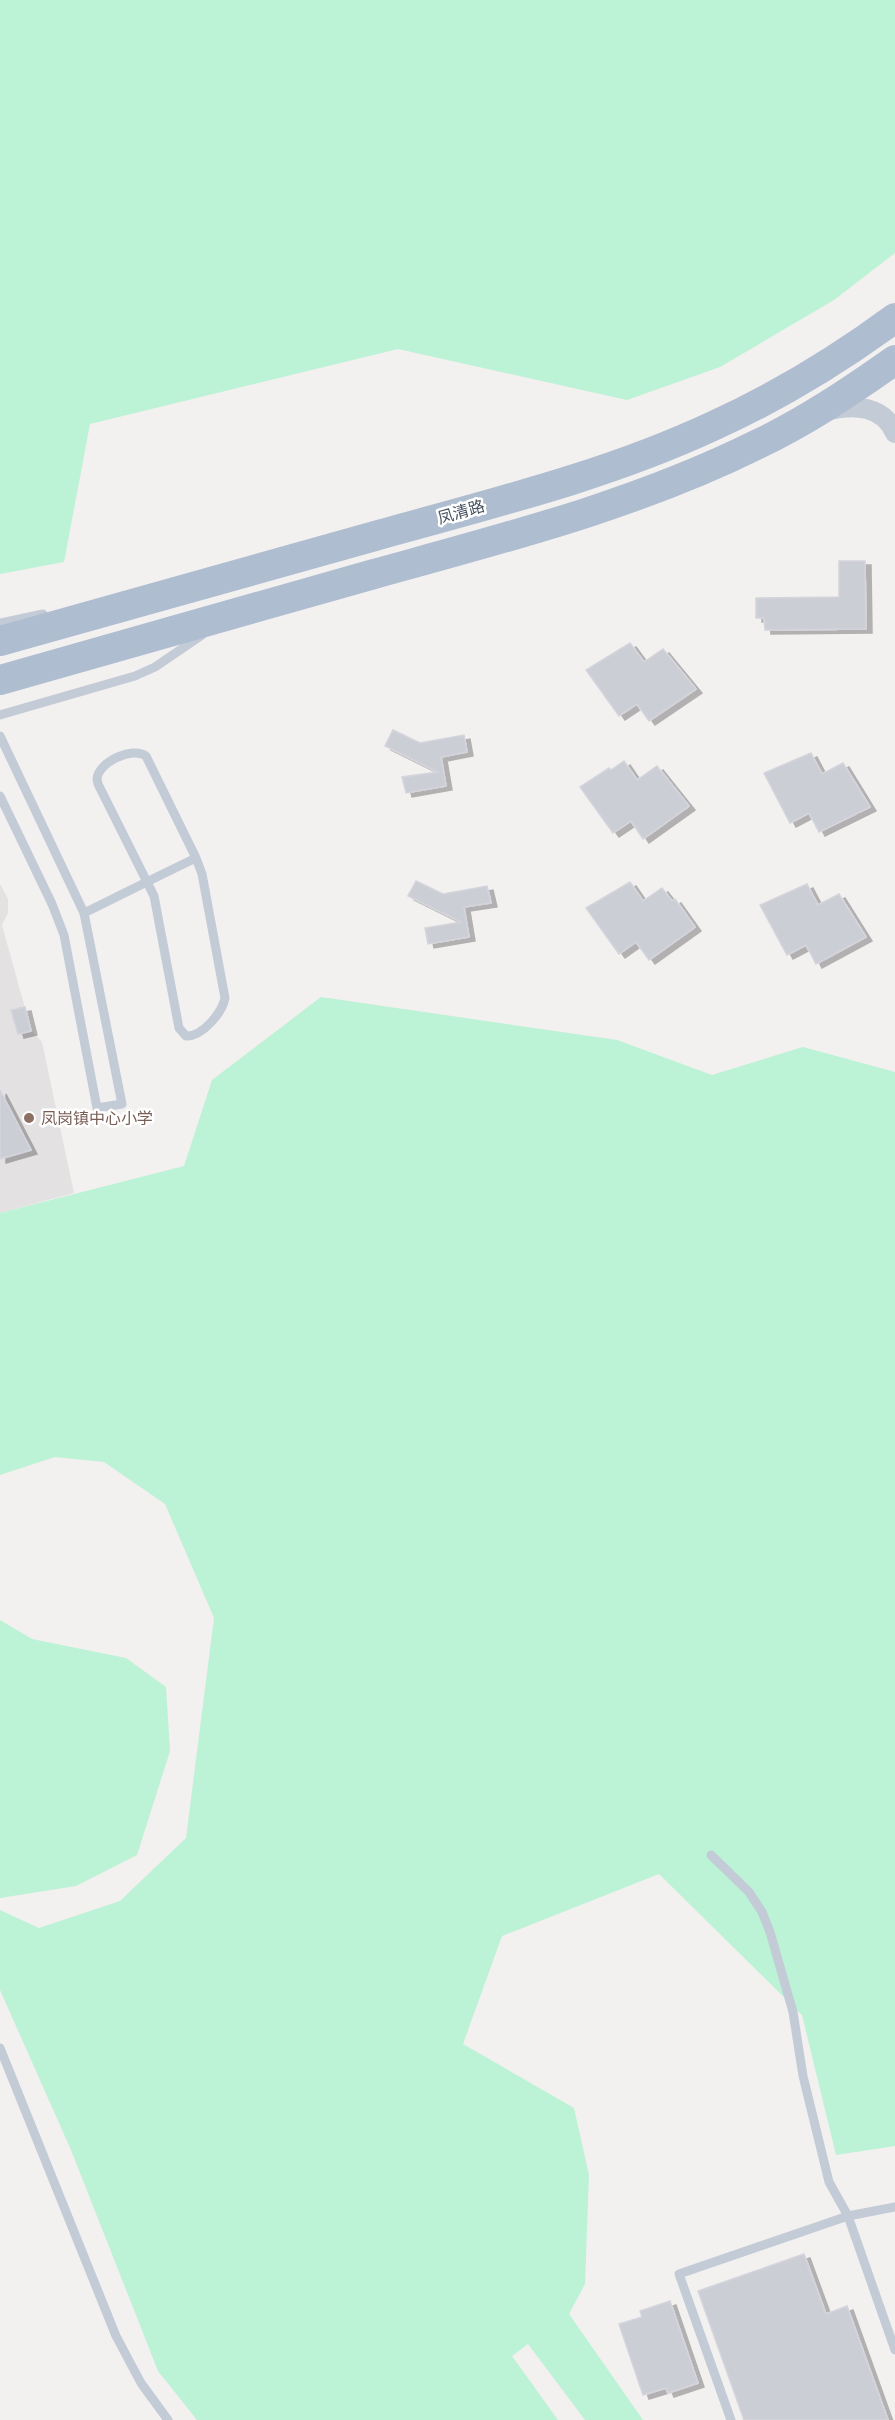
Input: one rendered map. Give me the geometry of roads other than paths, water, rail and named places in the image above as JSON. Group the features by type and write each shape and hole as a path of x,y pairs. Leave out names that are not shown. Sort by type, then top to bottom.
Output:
{"main road":[{"name":"凤清路","path":"0,641 540,489 647,453 713,426 768,399 844,354 895,318"},
{"path":"0,680 611,505 729,458 812,414 895,360"}],"street":[{"path":"812,414 856,407 871,410 884,417 895,433"}],"lane":[{"path":"78,608 202,585"},
{"path":"0,622 56,612"},
{"path":"0,715 135,676 155,667 232,614"},
{"path":"0,736 84,913 122,1104 97,1108 62,928 0,796"},
{"path":"139,751 146,756 196,858 202,874 225,998 220,1011 197,1034 186,1036 179,1028 154,896 97,779 102,767 131,752 139,751"},
{"path":"84,913 196,858"},
{"path":"711,1854 749,1892 762,1912 770,1932 793,2012 803,2076 829,2182 848,2216 895,2350"},
{"path":"0,2048 116,2336 141,2383 168,2420"},
{"path":"730,2420 679,2274 848,2216 895,2207"}],"place":[{"name":"凤岗镇中心小学","path":"29,1118"}]}
